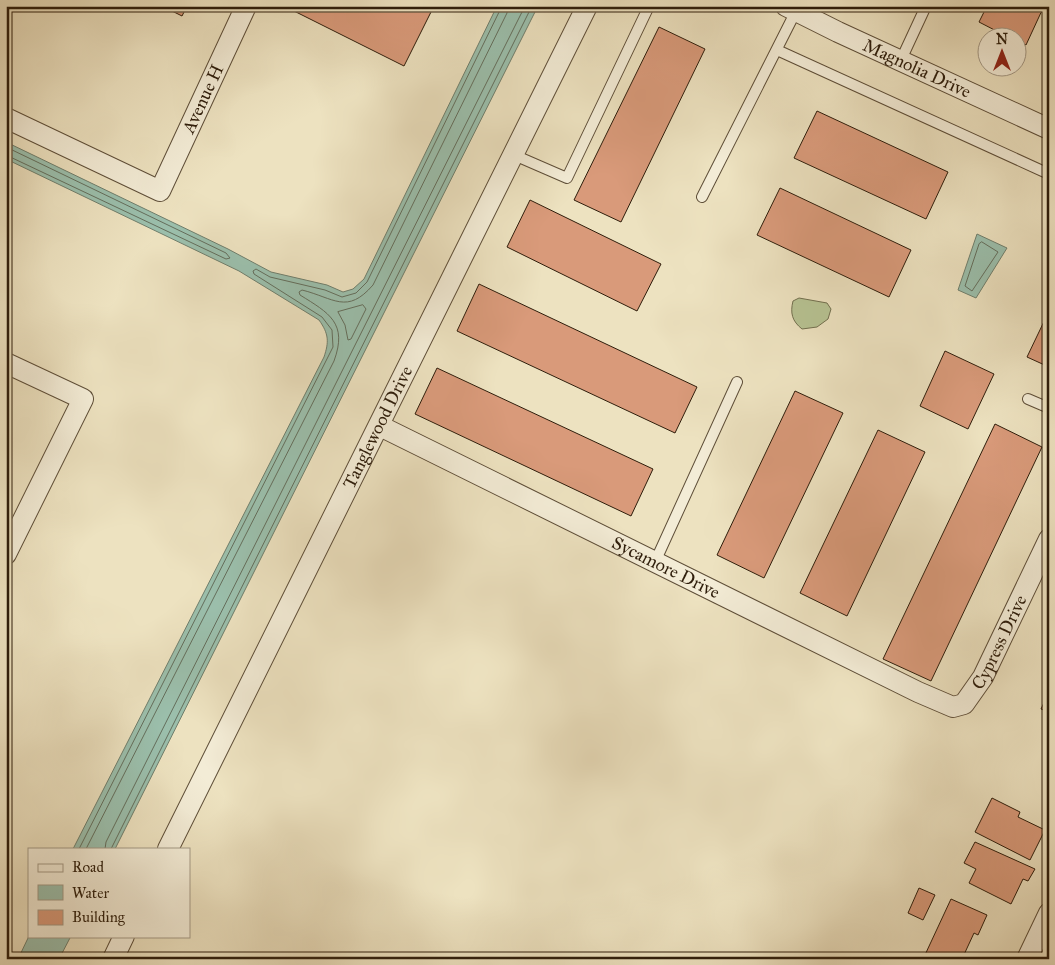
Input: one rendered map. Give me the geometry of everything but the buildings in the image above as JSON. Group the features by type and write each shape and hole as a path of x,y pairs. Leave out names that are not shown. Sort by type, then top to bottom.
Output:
{"street":[{"name":"Avenue H","path":"6,118 160,192 246,6"},
{"name":"Tanglewood Drive","path":"169,848 380,426 587,6"},
{"name":"Magnolia Drive","path":"791,9 900,62 1049,129"},
{"path":"6,363 84,399 6,554"},
{"name":"Sycamore Drive","path":"380,426 953,707"},
{"name":"Cypress Drive","path":"953,707 964,704 982,678 1049,539"},
{"path":"1027,959 1049,913"},
{"path":"113,959 123,938"}],"lane":[{"path":"514,154 567,178 649,6"},
{"path":"900,62 926,6"},
{"path":"702,197 776,50 791,9"},
{"path":"776,50 1049,174"},
{"path":"654,562 737,382"},
{"path":"1028,398 1049,408"}],"shaded area":[{"path":"799,298 827,303 831,309 828,319 817,327 802,329 794,320 792,313 793,301"}],"water":[{"path":"497,6 538,6 116,848 74,848 324,357 327,338 319,320 239,271 6,159 6,142 228,249 271,272 327,285 343,292 353,289 364,279"},
{"path":"977,234 1007,248 976,298 958,290"},
{"path":"28,938 70,938 59,959 18,959"}]}
